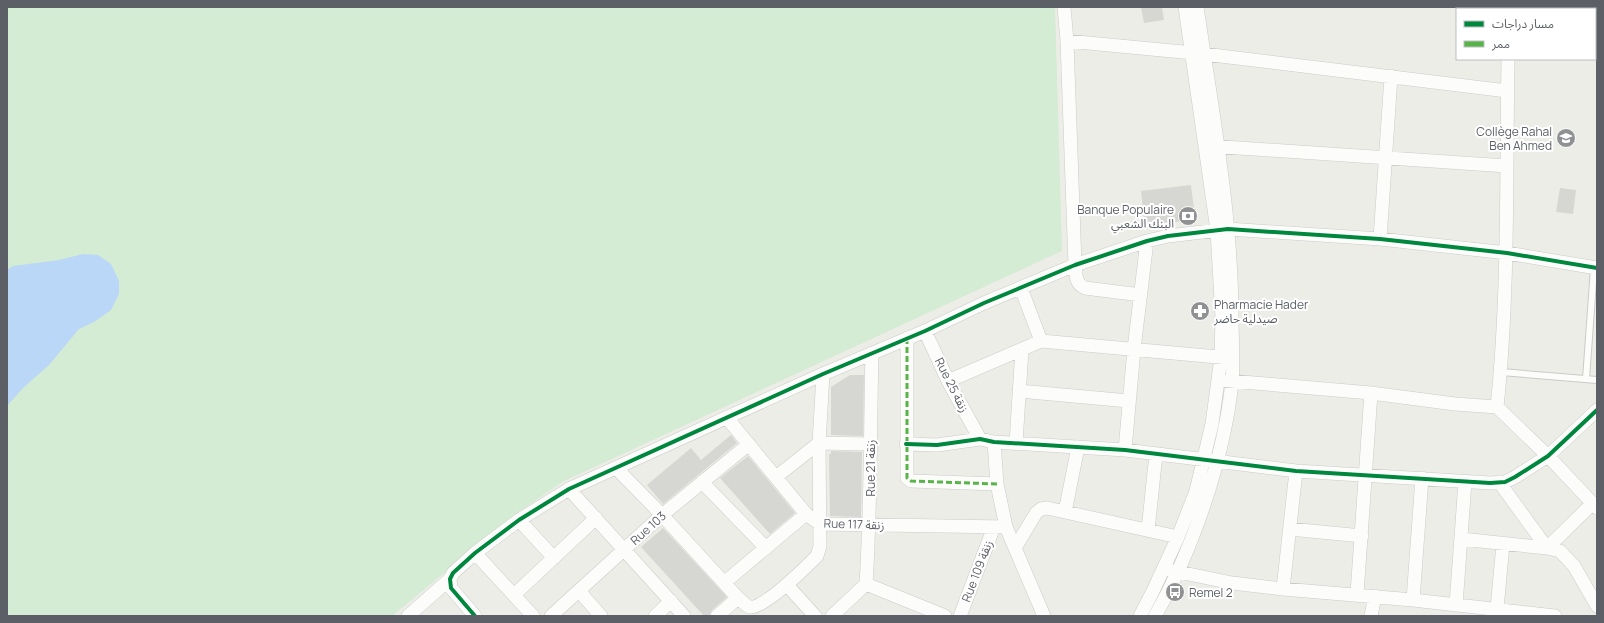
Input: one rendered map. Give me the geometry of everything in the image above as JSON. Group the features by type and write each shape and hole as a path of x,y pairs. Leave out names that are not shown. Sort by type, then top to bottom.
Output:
{"street":[{"path":"1064,7 1067,41 1075,265 1078,283 1080,286 1085,288 1141,295"},
{"path":"1184,7 1198,53"},
{"path":"1155,616 1185,556 1208,495 1212,424 1225,381 1227,358 1232,287 1198,53 1198,7"},
{"path":"1067,41 1198,53 1507,91"},
{"path":"1497,407 1501,372 1507,253 1508,60"},
{"path":"1380,239 1391,76"},
{"path":"1211,147 1386,157 1507,166"},
{"path":"408,616 450,579 453,574 475,553 519,520 569,488 823,374 1021,288 1075,265 1147,241 1168,236 1223,230 1380,239 1507,253 1596,268"},
{"path":"1124,450 1147,241"},
{"path":"1021,288 1041,341"},
{"name":"Rue 25 زنقة","path":"925,331 948,381 980,439"},
{"path":"908,338 906,444 906,475 908,480 996,484"},
{"path":"948,381 1041,341 1227,358"},
{"path":"1016,443 1022,350"},
{"name":"Rue 21 زنقة","path":"866,584 870,526 869,444 872,353"},
{"path":"616,468 662,514 738,598 748,606 757,606 787,585 817,556 820,546 819,443 823,374"},
{"path":"1225,381 1371,393 1455,404 1497,407 1548,456 1595,506 1547,548"},
{"path":"1019,391 1129,401"},
{"path":"1358,594 1367,474 1371,393"},
{"path":"906,444 937,445 980,439 994,442 1124,450 1296,471 1367,474 1465,482 1505,482 1548,456 1596,411"},
{"name":"Rue 117 زنقة","path":"726,418 776,476 806,514 820,524 1000,527"},
{"path":"994,442 1000,527 1015,548 1044,616"},
{"path":"776,476 819,443 869,444"},
{"name":"Rue 103","path":"551,616 662,514 749,444"},
{"path":"1065,512 1078,448"},
{"path":"1148,530 1156,454"},
{"path":"1140,616 1164,568 1196,491 1211,460"},
{"path":"1283,589 1296,471"},
{"path":"1413,600 1422,478"},
{"path":"702,482 766,548"},
{"path":"1456,604 1465,482"},
{"path":"1499,482 1547,548"},
{"path":"569,488 684,616"},
{"path":"1015,548 1038,511 1047,508 1178,537"},
{"path":"725,582 806,514"},
{"path":"514,595 596,518"},
{"path":"519,520 554,558"},
{"name":"Rue 109 زنقة","path":"960,616 1000,527"},
{"path":"1290,529 1362,536"},
{"path":"1460,539 1547,548 1560,551 1574,566 1597,606"},
{"path":"1497,609 1502,544"},
{"path":"475,553 534,616"},
{"path":"1164,568 1176,573 1232,583 1283,589 1358,594 1456,604 1555,616"},
{"path":"450,579 452,588 456,594 475,616"},
{"path":"832,616 866,584 945,616"},
{"path":"787,585 815,616"},
{"path":"578,591 601,616"},
{"path":"1371,616 1375,596"},
{"path":"717,616 738,598"},
{"path":"655,616 671,601"}],"lane":[{"path":"1586,379 1596,268"},
{"path":"1501,372 1597,380"}],"green space":[{"path":"7,7 1055,7 1062,251 564,481 517,513 392,616 7,616"}],"water":[{"path":"83,254 98,255 111,264 119,281 119,294 111,310 94,322 79,329 49,365 23,388 7,406 7,270 13,266 59,260"}],"building":[{"path":"1141,7 1162,7 1164,20 1144,23"},
{"path":"1191,185 1195,218 1145,229 1141,191"},
{"path":"1560,188 1576,190 1573,214 1556,212"},
{"path":"850,375 864,375 863,436 831,435 831,387"},
{"path":"731,435 737,443 663,504 647,485 691,448 701,460"},
{"path":"831,451 862,452 861,517 830,516 829,454 831,454"},
{"path":"748,456 795,513 770,534 720,478"},
{"path":"663,528 727,597 712,610 709,616 704,616 641,547"}],"marked path":[{"path":"907,338 907,478 911,481 997,484"}],"cycle path":[{"path":"475,616 451,588 450,579 453,573 475,553 519,520 569,489 823,374 925,331 984,303 1075,265 1147,241 1168,236 1228,229 1380,239 1507,253 1597,268"},
{"path":"906,444 937,445 980,439 994,442 1125,450 1296,471 1490,483 1505,482 1548,456 1597,410"}],"place":[{"name":"Collège Rahal Ben Ahmed","path":"1566,138"},
{"name":"Banque Populaire البنك الشعبي","path":"1188,216"},
{"name":"Pharmacie Hader صيدلية حاضر","path":"1200,311"},
{"name":"Remel 2","path":"1175,592"}]}
